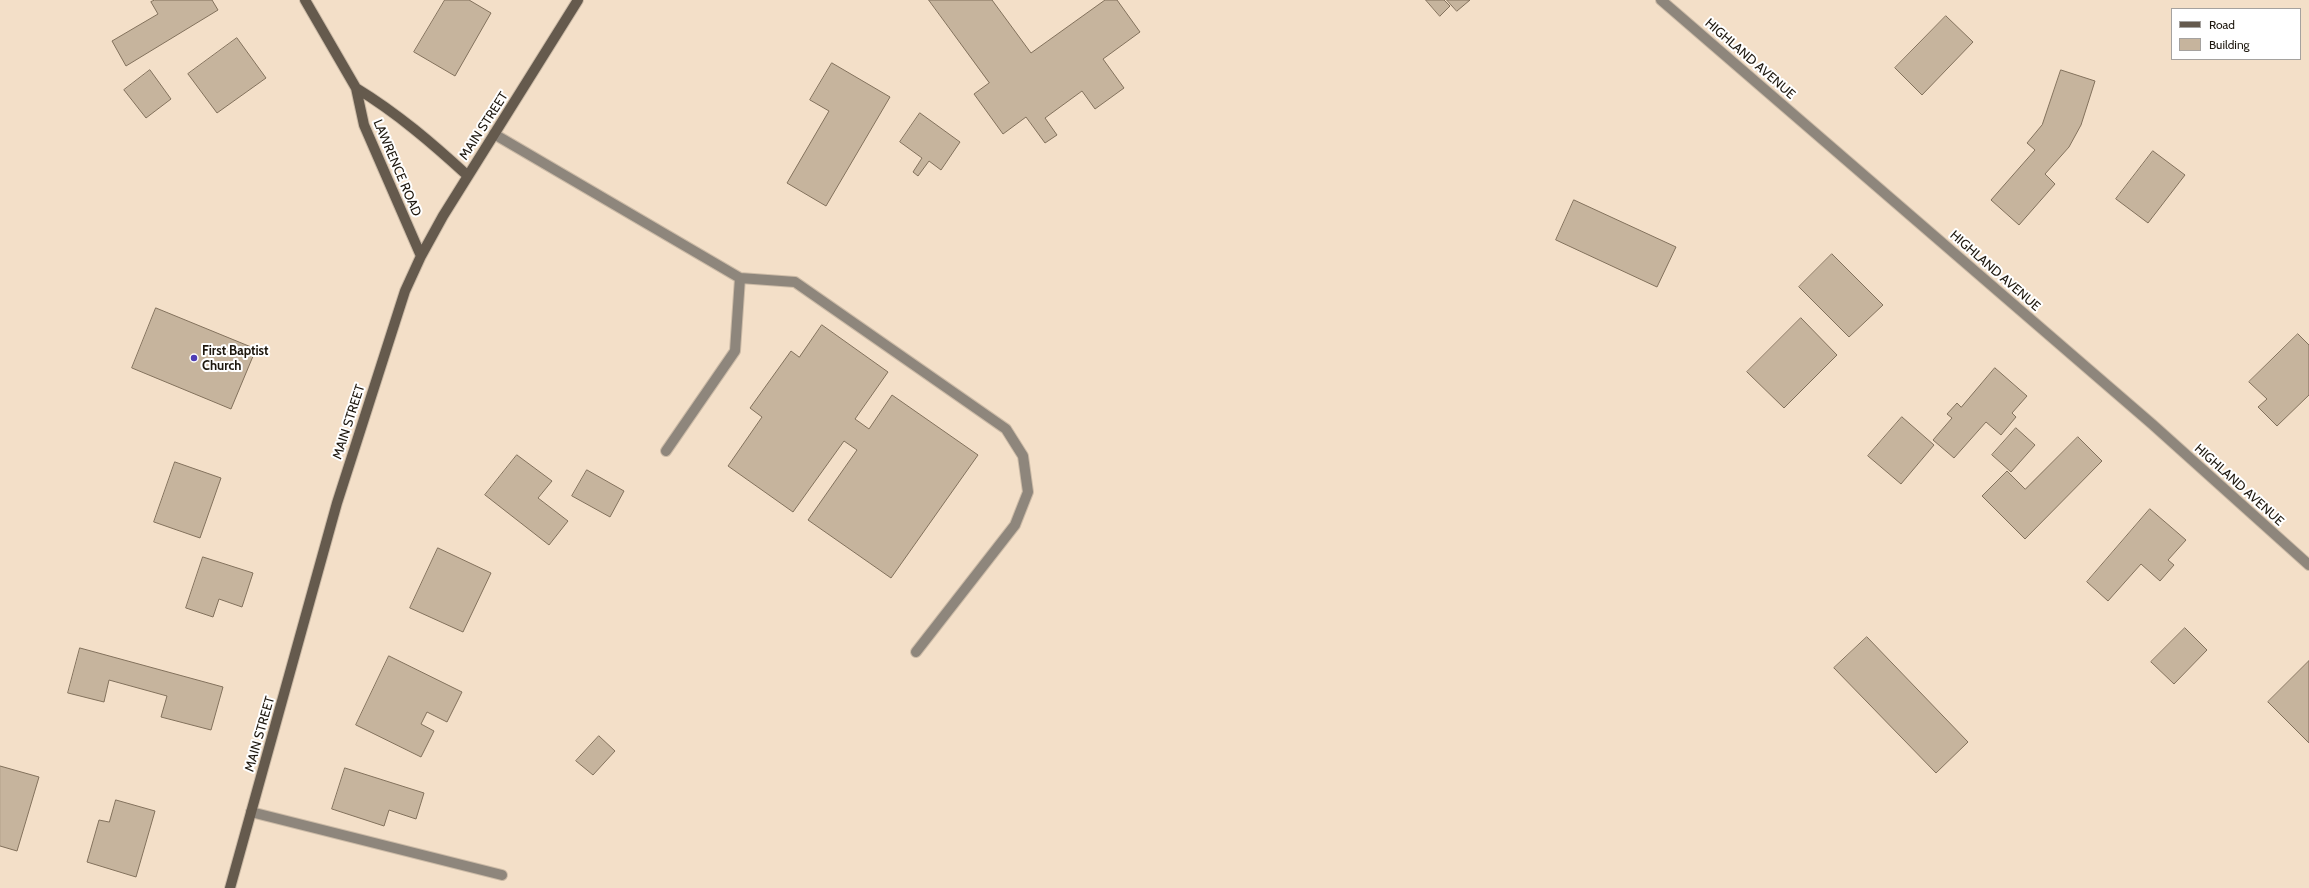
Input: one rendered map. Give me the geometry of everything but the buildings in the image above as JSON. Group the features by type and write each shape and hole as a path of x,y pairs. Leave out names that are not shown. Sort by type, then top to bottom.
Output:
{"main road":[{"name":"LAWRENCE ROAD","path":"305,0 356,88 364,125 421,256"},
{"name":"MAIN STREET","path":"230,888 337,503 405,291 421,256 468,176 578,0"},
{"name":"LAWRENCE ROAD","path":"356,88 393,112 432,143 468,176"}],"street":[{"name":"HIGHLAND AVENUE","path":"1661,0 2152,424 2309,565"},
{"path":"494,134 740,278 795,282 1006,428 1023,456 1028,492 1015,525 916,652"},
{"path":"666,451 735,351 740,278"},
{"path":"252,812 502,875"}],"place":[{"name":"First Baptist Church","path":"194,358"}]}
